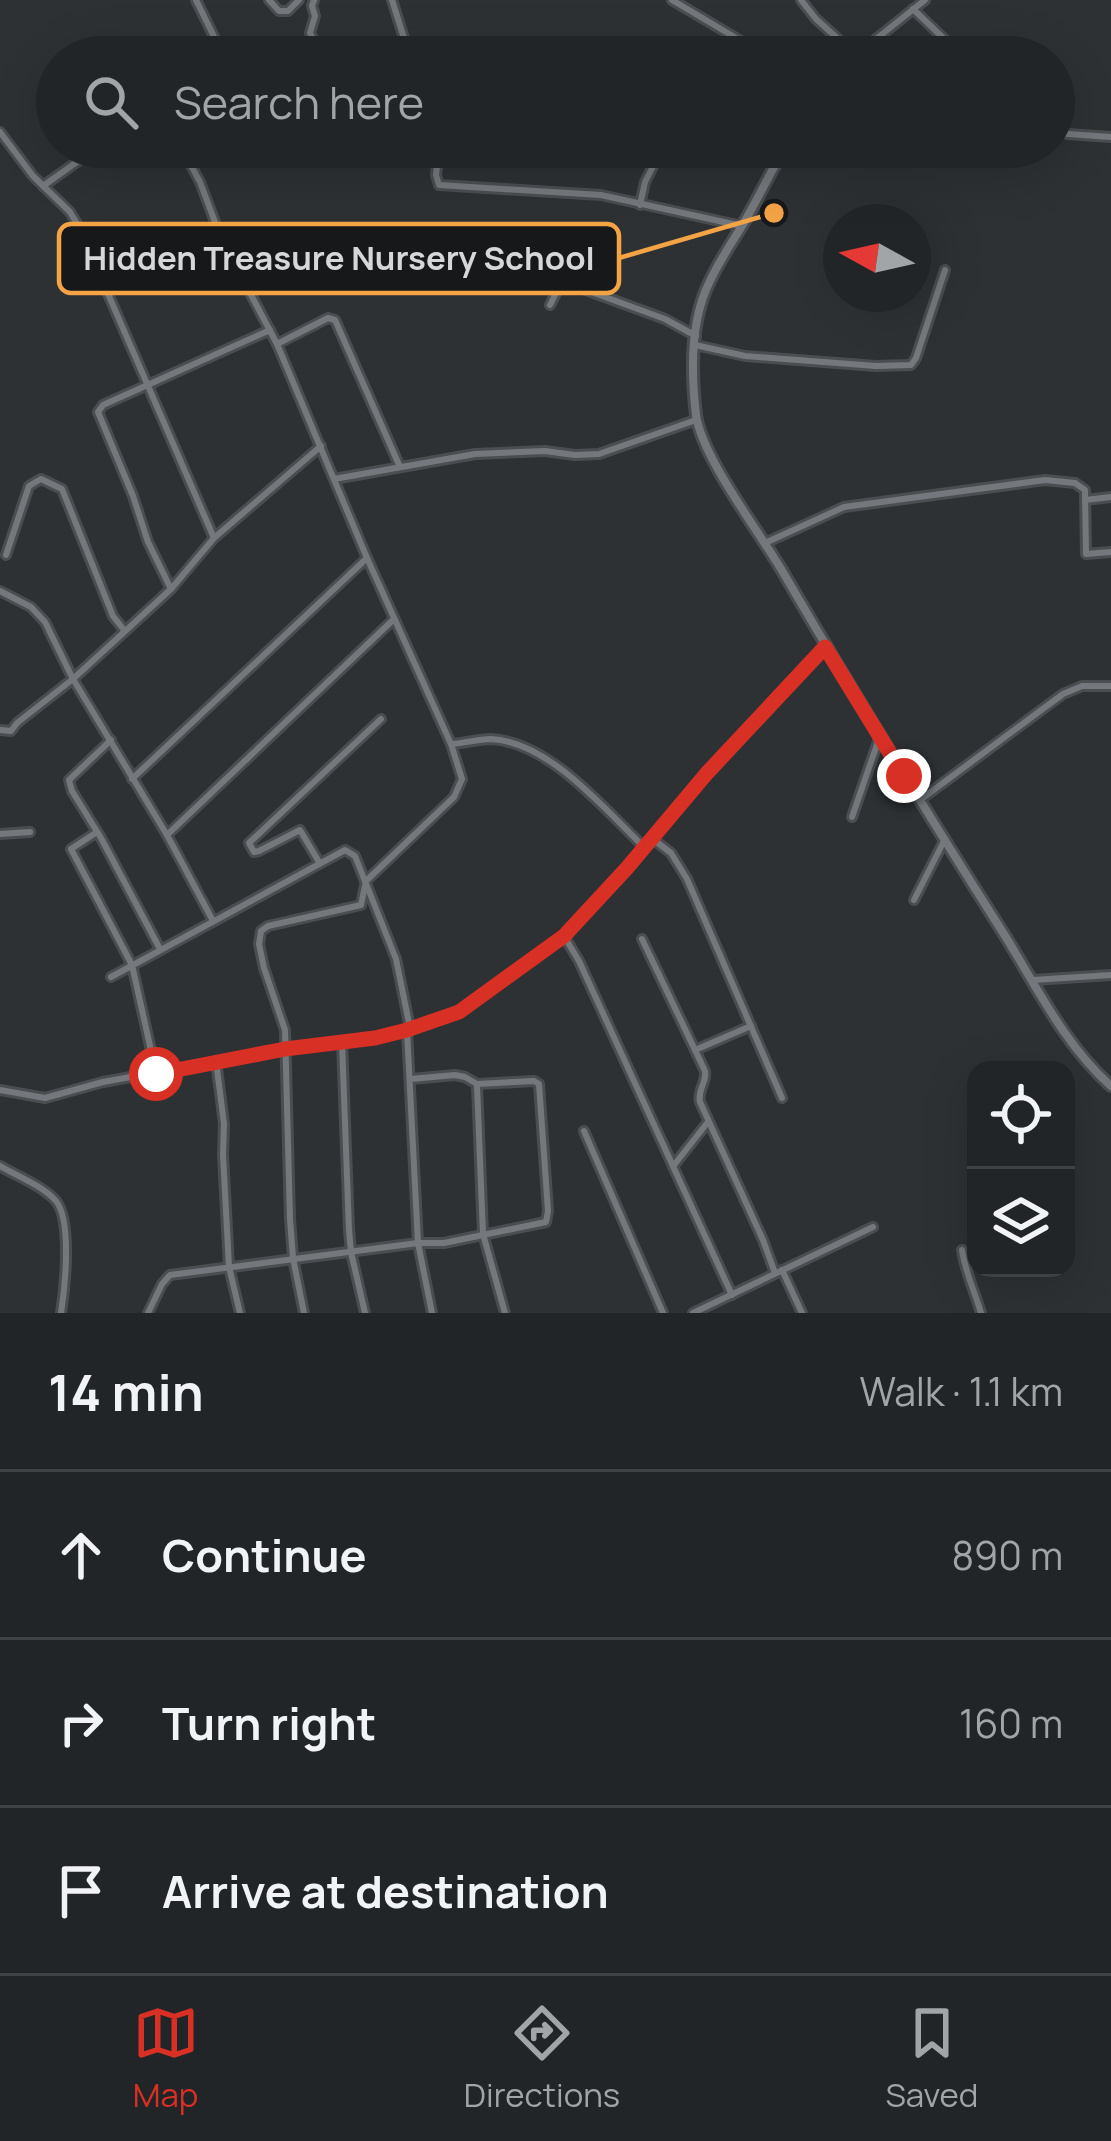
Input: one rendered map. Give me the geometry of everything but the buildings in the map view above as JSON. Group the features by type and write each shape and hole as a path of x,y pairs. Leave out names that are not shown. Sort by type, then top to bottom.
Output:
{"street":[{"path":"196,0 214,36"},
{"path":"269,0 279,11 288,11 299,0"},
{"path":"312,36 314,0"},
{"path":"392,0 403,36"},
{"path":"672,0 733,36"},
{"path":"801,0 834,36"},
{"path":"880,36 925,0"},
{"path":"913,9 941,36"},
{"path":"0,133 79,227 214,538"},
{"path":"1075,134 1111,137"},
{"path":"43,186 68,168"},
{"path":"192,168 221,238 277,344 459,766 460,788 366,881 361,905 261,931 264,968 285,1030 293,1258 304,1313"},
{"path":"437,168 439,185 586,193 742,226"},
{"path":"640,205 652,168"},
{"path":"774,168 732,238 700,306 695,340 696,419 721,472 880,736 1077,1049 1111,1086"},
{"path":"550,305 559,286 567,283 665,319 695,340 745,356 911,365 945,270"},
{"path":"277,344 328,318 335,320 400,467"},
{"path":"171,589 98,416 103,405 270,330"},
{"path":"334,478 475,454 599,454 696,419"},
{"path":"0,730 11,730 73,679 171,589 214,538 320,446"},
{"path":"6,555 29,486 40,479 62,489 113,616 124,630"},
{"path":"765,543 835,510 1045,480 1075,483 1084,490 1086,554 1111,552"},
{"path":"1085,500 1111,497"},
{"path":"132,779 367,558"},
{"path":"0,591 31,607 45,622 212,919"},
{"path":"167,836 394,619"},
{"path":"0,1090 45,1098 216,1061 375,1038 459,1012 564,936 825,647"},
{"path":"920,800 1063,694 1082,686 1111,686"},
{"path":"319,862 300,830 259,851 254,852 249,843 381,719"},
{"path":"852,817 880,736"},
{"path":"451,744 490,739 535,754 573,779 645,848"},
{"path":"111,740 69,780 160,949"},
{"path":"0,834 30,832"},
{"path":"97,832 71,848 132,965 156,1074"},
{"path":"653,839 670,853 687,879 782,1098"},
{"path":"914,900 945,839"},
{"path":"111,977 319,862 345,850 355,856 404,986 418,1243 432,1313"},
{"path":"564,936 732,1294"},
{"path":"642,939 705,1071 698,1093 708,1122 802,1313"},
{"path":"1033,980 1111,975"},
{"path":"695,1050 751,1026"},
{"path":"342,1042 351,1252 365,1313"},
{"path":"216,1061 224,1124 229,1267 240,1313"},
{"path":"148,1313 170,1275 444,1243 548,1219 539,1084 477,1084 455,1075 411,1079"},
{"path":"477,1084 483,1234 505,1313"},
{"path":"674,1165 708,1122"},
{"path":"584,1131 664,1313"},
{"path":"0,1166 53,1197 64,1213 61,1313"},
{"path":"693,1313 873,1228"},
{"path":"962,1250 981,1313"}],"place":[{"name":"Hidden Treasure Nursery School","path":"774,213"}],"route":[{"path":"156,1074 285,1049 375,1038 459,1012 564,936 825,647 904,776"}]}
